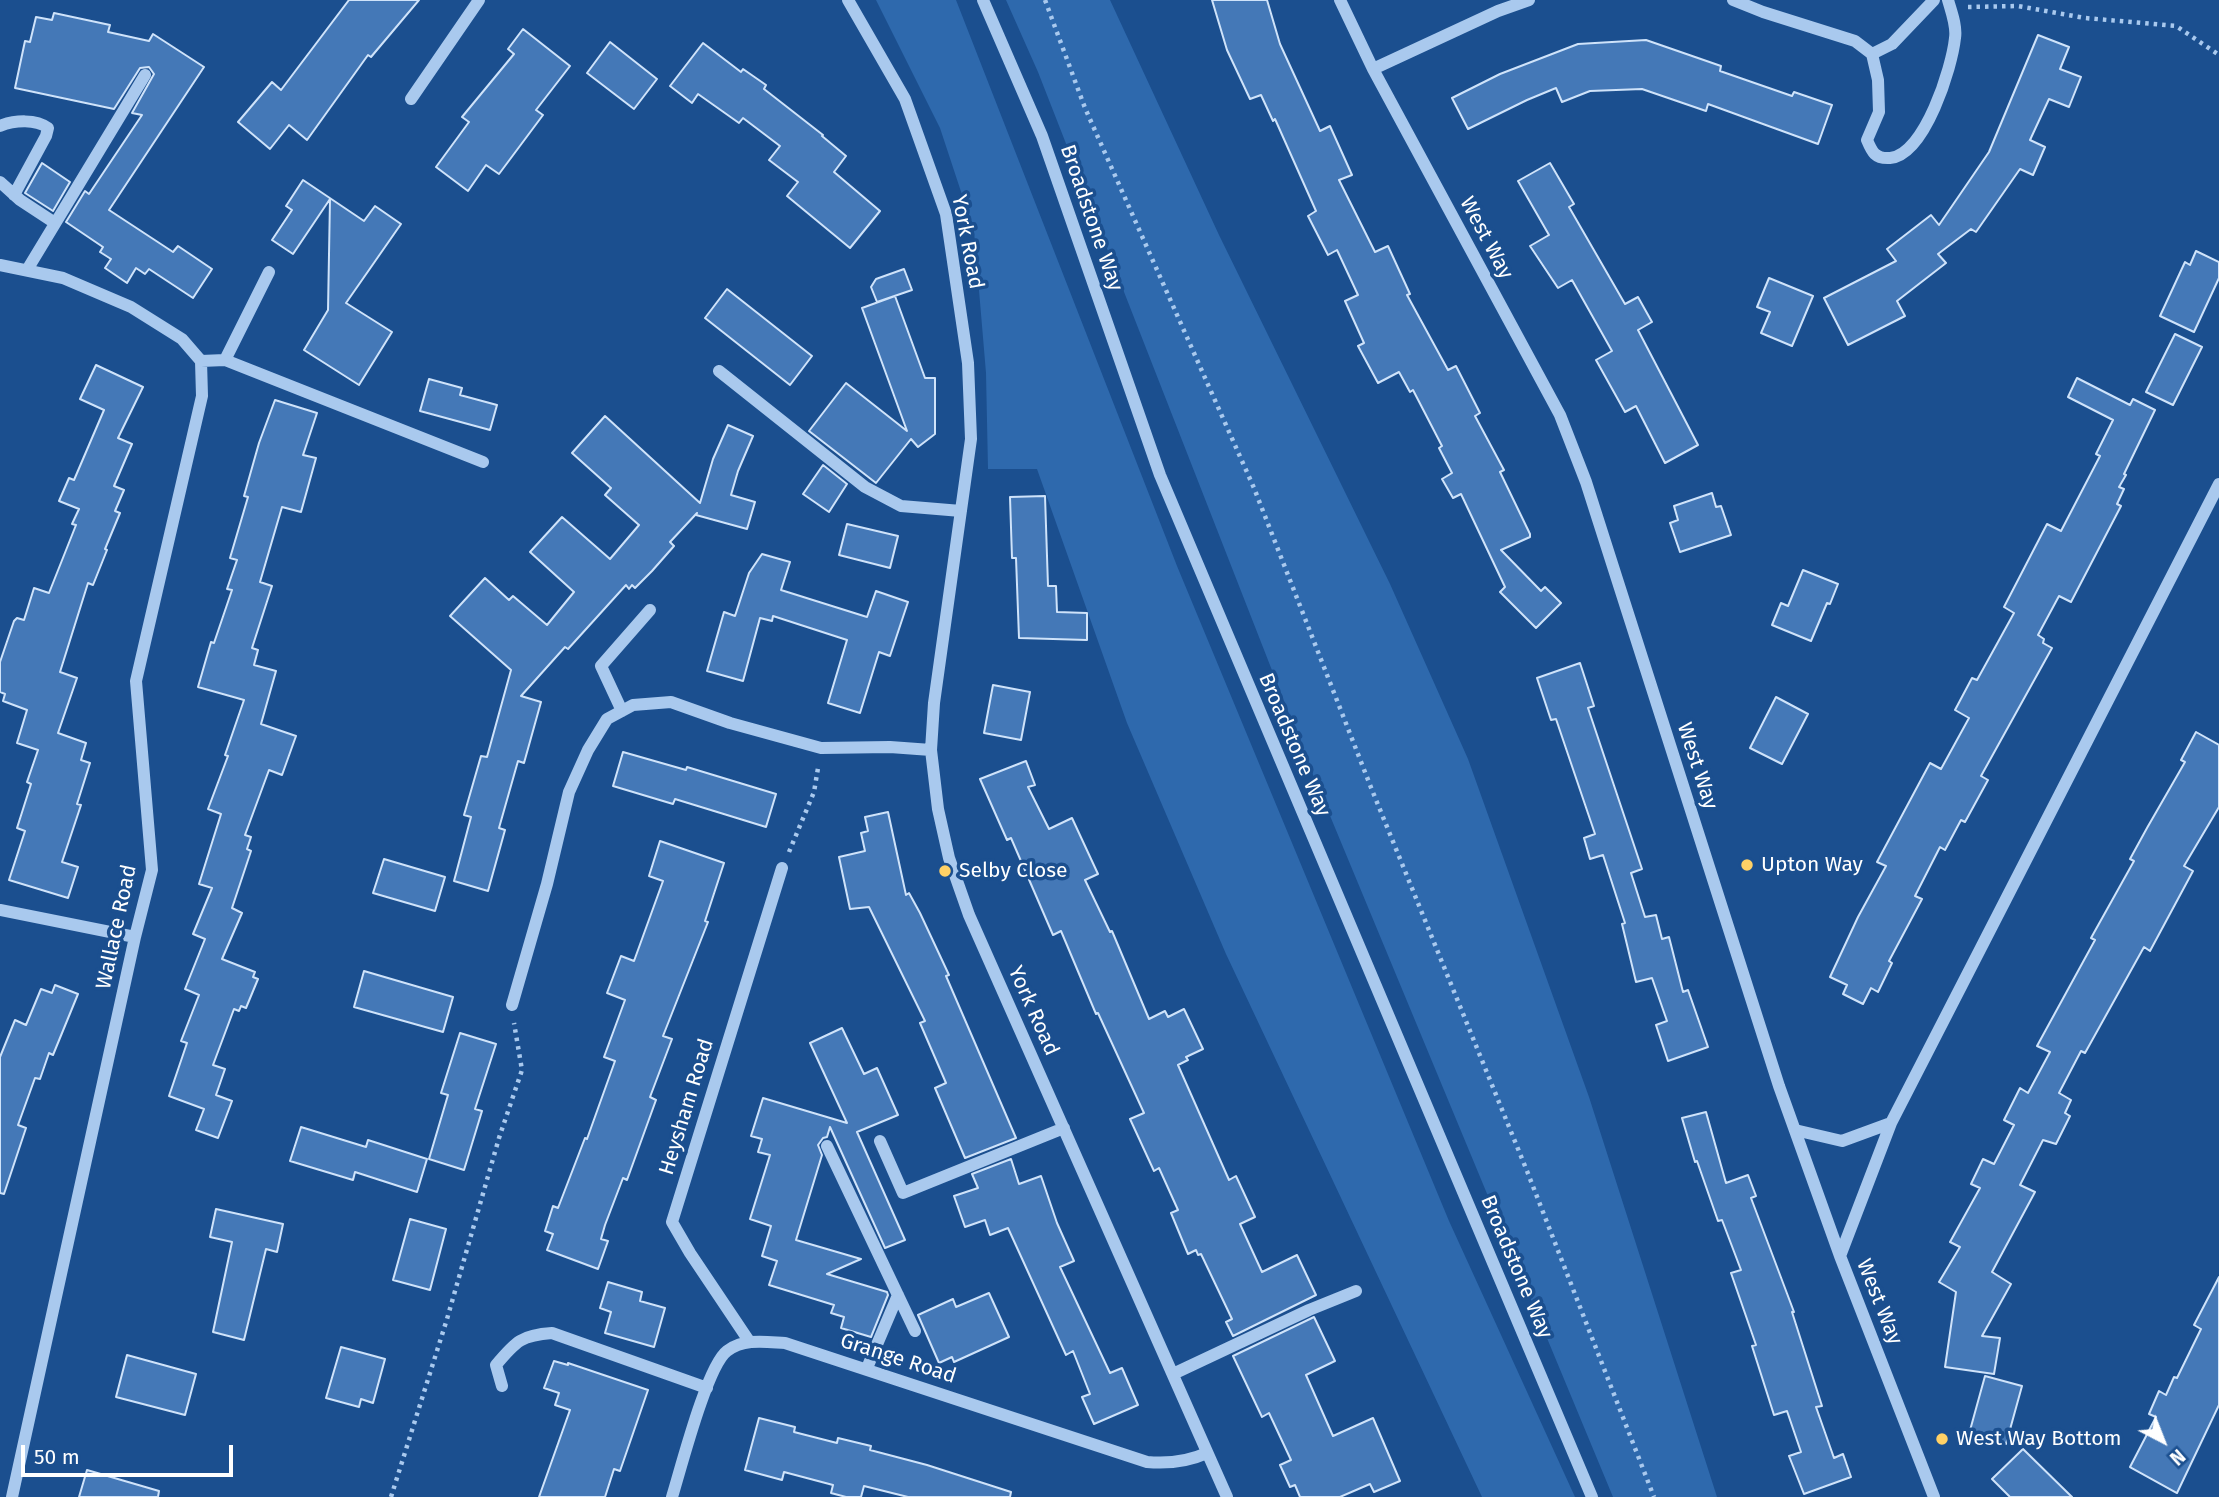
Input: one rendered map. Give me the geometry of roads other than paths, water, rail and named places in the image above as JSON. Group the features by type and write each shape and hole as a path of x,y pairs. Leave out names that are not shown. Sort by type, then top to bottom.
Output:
{"street":[{"path":"411,99 479,0"},
{"name":"York Road","path":"848,0 905,99 946,214 968,363 971,439 934,703 932,750 938,810 949,858 969,915 1227,1497"},
{"name":"Broadstone Way","path":"983,0 1042,136 1160,475 1592,1497"},
{"name":"West Way","path":"1340,0 1373,69 1560,415 1586,482 1795,1130 1840,1256 1934,1497"},
{"path":"1373,69 1498,11 1529,0"},
{"path":"1733,0 1855,41 1872,54 1878,80 1879,112 1867,140 1873,155 1880,158 1894,158 1916,140 1931,117 1949,69 1956,35 1949,3"},
{"path":"1872,54 1892,44 1934,0"},
{"path":"27,270 145,75"},
{"path":"0,126 39,121 48,128 14,195"},
{"path":"0,182 55,223"},
{"path":"0,265 63,278 131,307 182,339 201,361 225,360 483,462"},
{"path":"225,360 269,272"},
{"name":"Wallace Road","path":"12,1497 152,870 136,681 202,396 201,361"},
{"path":"719,371 865,487 901,506 961,511"},
{"path":"1840,1256 1891,1124 2219,484"},
{"path":"622,711 601,666 650,610"},
{"path":"512,1005 547,884 569,792 588,750 607,719 633,705 671,702 730,723 821,748 890,747 932,750"},
{"name":"Heysham Road","path":"749,1341 702,1273 672,1222 782,869"},
{"path":"0,910 135,937"},
{"path":"1795,1130 1842,1141 1891,1124"},
{"path":"880,1141 903,1193 1064,1128"},
{"path":"827,1146 915,1331"},
{"path":"1173,1374 1356,1291"},
{"path":"867,1368 898,1295"},
{"path":"502,1386 496,1364 511,1347 529,1335 552,1333 707,1388"},
{"path":"671,1497 712,1370 727,1351 749,1341"},
{"name":"Grange Road","path":"749,1341 785,1343 1147,1462 1167,1464 1191,1460 1207,1453"}],"place":[{"name":"Upton Way","path":"1747,865"},
{"name":"Selby Close","path":"945,871"},
{"name":"West Way Bottom","path":"1942,1439"}]}
